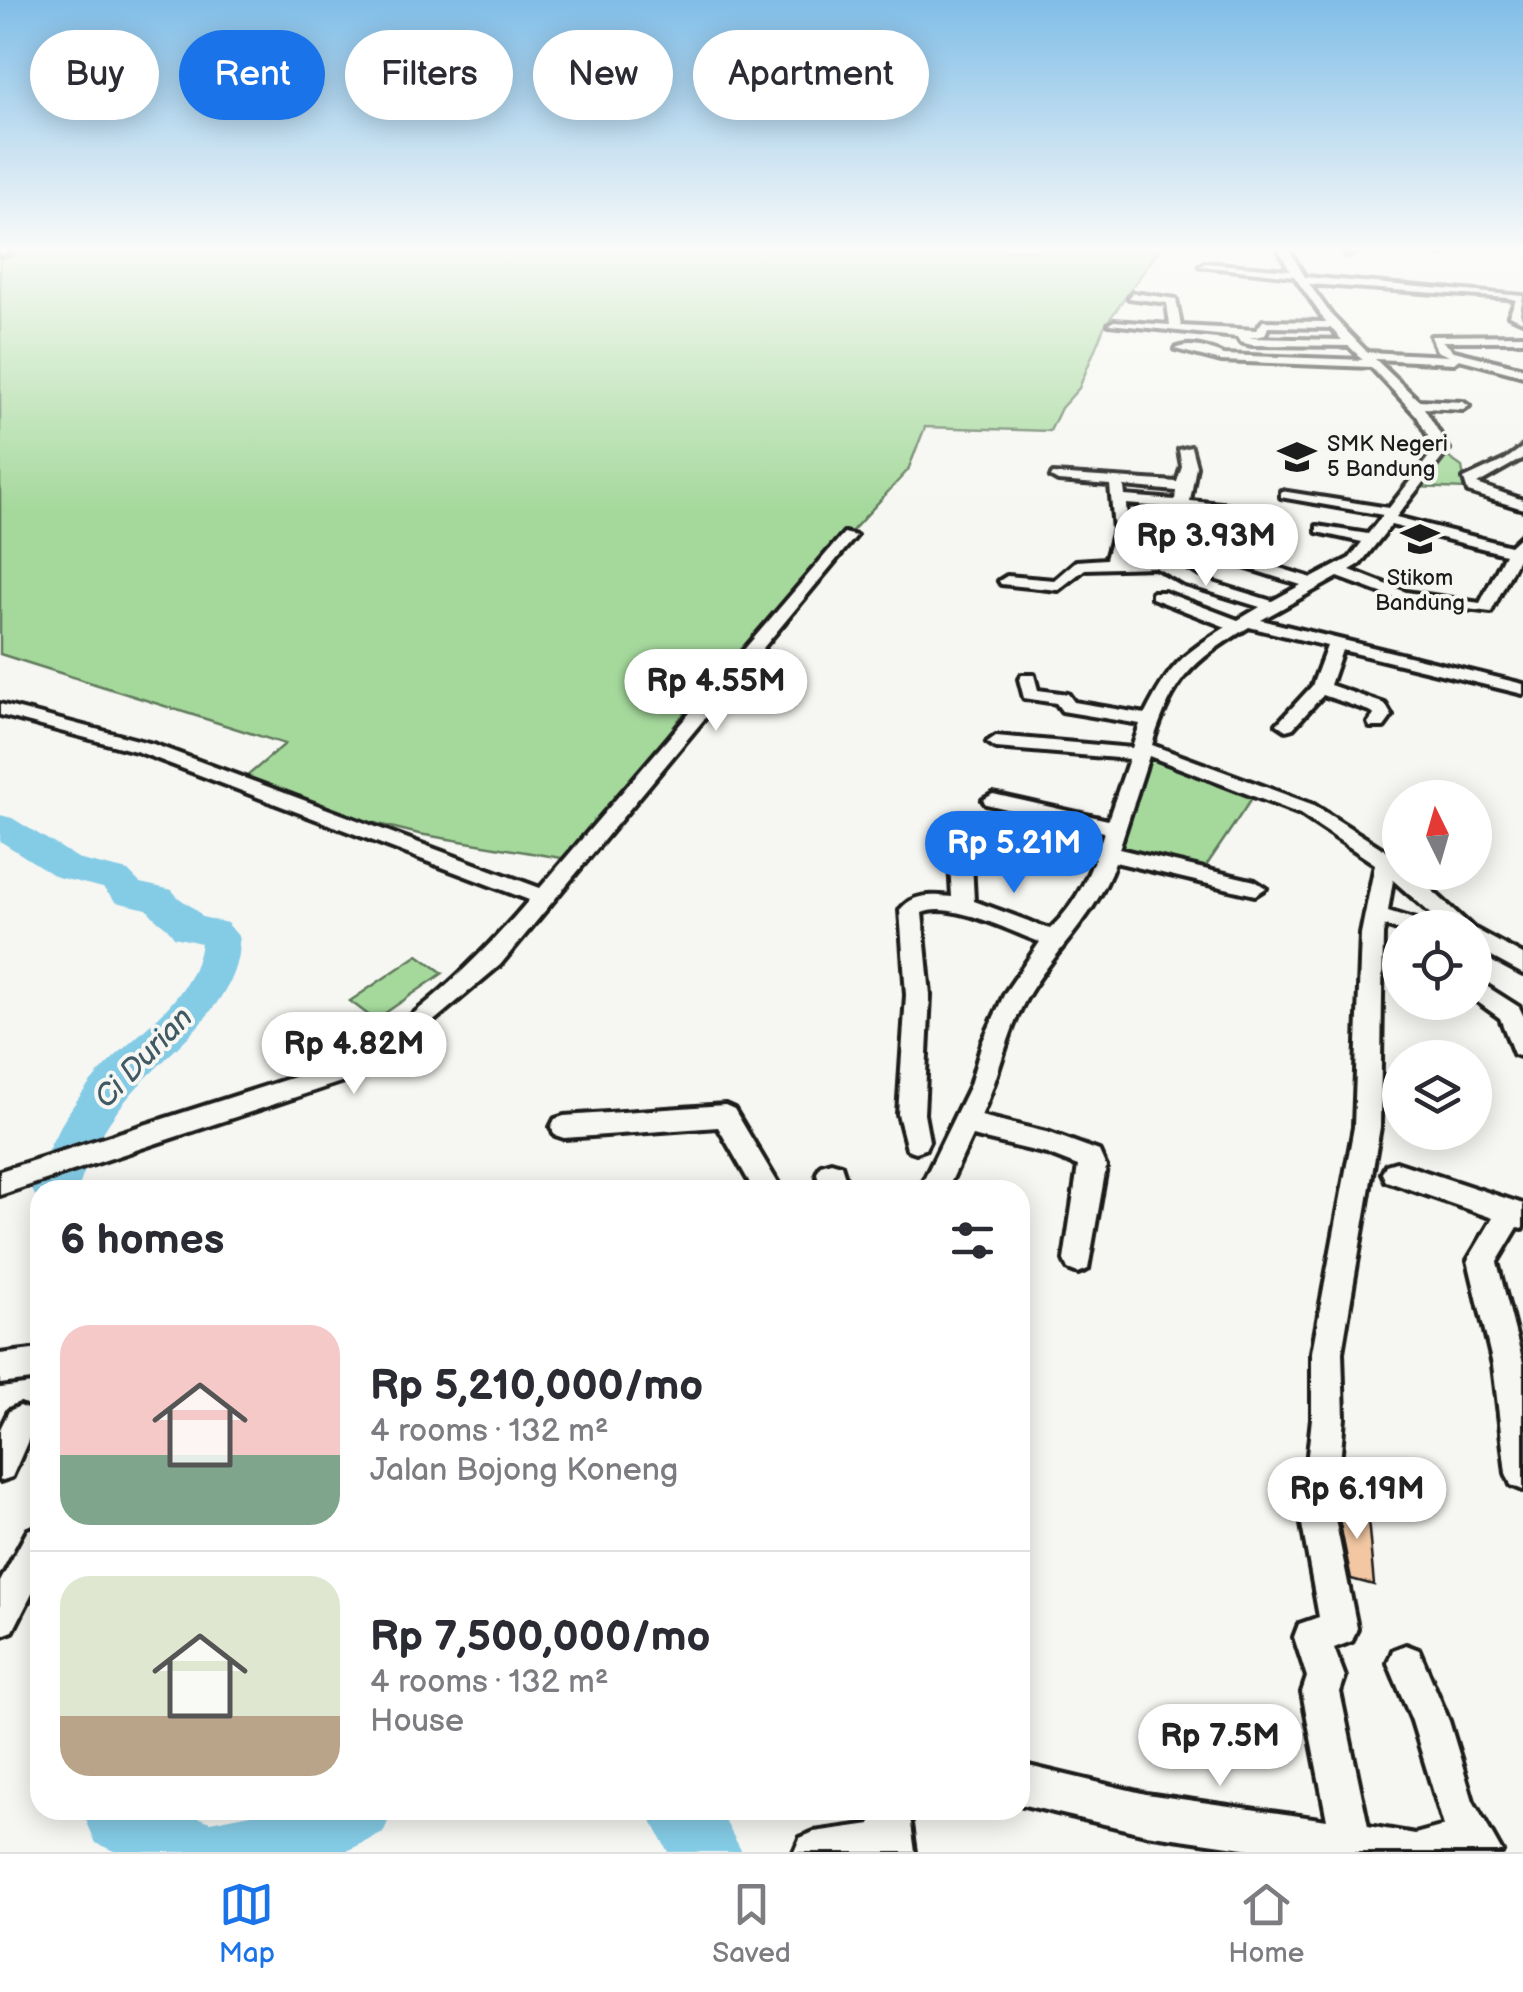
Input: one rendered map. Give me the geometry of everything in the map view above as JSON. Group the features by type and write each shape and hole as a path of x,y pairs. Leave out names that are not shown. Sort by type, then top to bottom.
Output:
{"street":[{"path":"1244,336 1248,341 1314,344 1366,353 1454,360 1521,380"},
{"path":"938,1180 1018,993 1054,939 1080,913 1097,884 1151,720 1182,664 1355,560 1442,450 1414,404 1347,336"},
{"path":"1521,380 1441,349 1435,338 1523,339"},
{"path":"1181,349 1208,351 1221,358 1366,353"},
{"path":"1414,404 1464,406"},
{"path":"1158,562 1182,518 1189,466 1186,450"},
{"path":"1523,452 1510,463 1468,482 1473,489 1523,505"},
{"path":"1058,477 1117,481 1232,509"},
{"path":"1113,561 1121,530 1117,481"},
{"path":"1286,494 1518,545 1506,584 1487,608 1403,596 1337,571"},
{"path":"1126,500 1183,496"},
{"path":"1322,529 1374,540"},
{"path":"3,1182 350,1069 376,1056 492,959 849,536"},
{"path":"1221,549 1224,556 1314,584"},
{"path":"1007,581 1058,585 1081,564 1158,562 1191,581 1273,606"},
{"path":"1158,594 1243,624 1523,689"},
{"path":"1286,724 1320,688 1336,644"},
{"path":"1028,679 1030,693 1062,698 1068,708 1151,720"},
{"path":"1320,688 1379,708 1383,716 1377,723"},
{"path":"0,709 146,748 543,897"},
{"path":"996,742 1140,751 1246,785 1327,820 1382,857"},
{"path":"993,800 1114,828"},
{"path":"1107,854 1256,888"},
{"path":"961,862 963,905"},
{"path":"1352,1844 1321,1692 1326,1677 1312,1637 1340,1628 1318,1519 1328,1418 1327,1352 1367,1128 1376,915 1382,882"},
{"path":"1420,890 1442,910"},
{"path":"916,1141 911,1114 918,995 911,910 926,902 963,905 1054,939"},
{"path":"1376,915 1382,917"},
{"path":"1492,947 1523,966"},
{"path":"1492,1000 1510,1013 1523,1047"},
{"path":"564,1127 725,1116 762,1180"},
{"path":"964,1123 1050,1144 1089,1159 1092,1167 1078,1260"},
{"path":"1396,1172 1517,1214 1482,1260 1508,1365 1523,1473"},
{"path":"0,1369 30,1365"},
{"path":"0,1465 20,1422"},
{"path":"0,1618 30,1561"},
{"path":"1406,1664 1433,1728 1442,1772 1477,1846 1420,1852"},
{"path":"1030,1786 1146,1814 1412,1852"},
{"path":"814,1852 892,1834"}],"green space":[{"path":"0,336 1100,336 1079,388 1061,408 1050,431 925,427 908,470 681,717 573,860 419,834 233,788 285,744 0,654"},
{"path":"1445,455 1462,467 1466,489 1419,487"},
{"path":"1144,744 1254,795 1202,872 1113,853"},
{"path":"418,955 443,973 375,1020 350,1001"}],"building":[{"path":"1340,1501 1367,1508 1374,1585 1351,1579 1339,1519"}],"waterway":[{"name":"Ci Durian","path":"0,826 70,869 115,879 129,893 159,899 165,908 183,917 187,928 214,932 220,937 216,961 198,1002 112,1086 78,1134 58,1180"},
{"name":"Ci Durian","path":"119,1820 200,1852"},
{"name":"Ci Durian","path":"220,1852 299,1839 339,1820"},
{"name":"Ci Durian","path":"686,1820 708,1852"}],"place":[{"name":"SMK Negeri 5 Bandung","path":"1297,457"},
{"name":"Stikom Bandung","path":"1420,539"}]}
